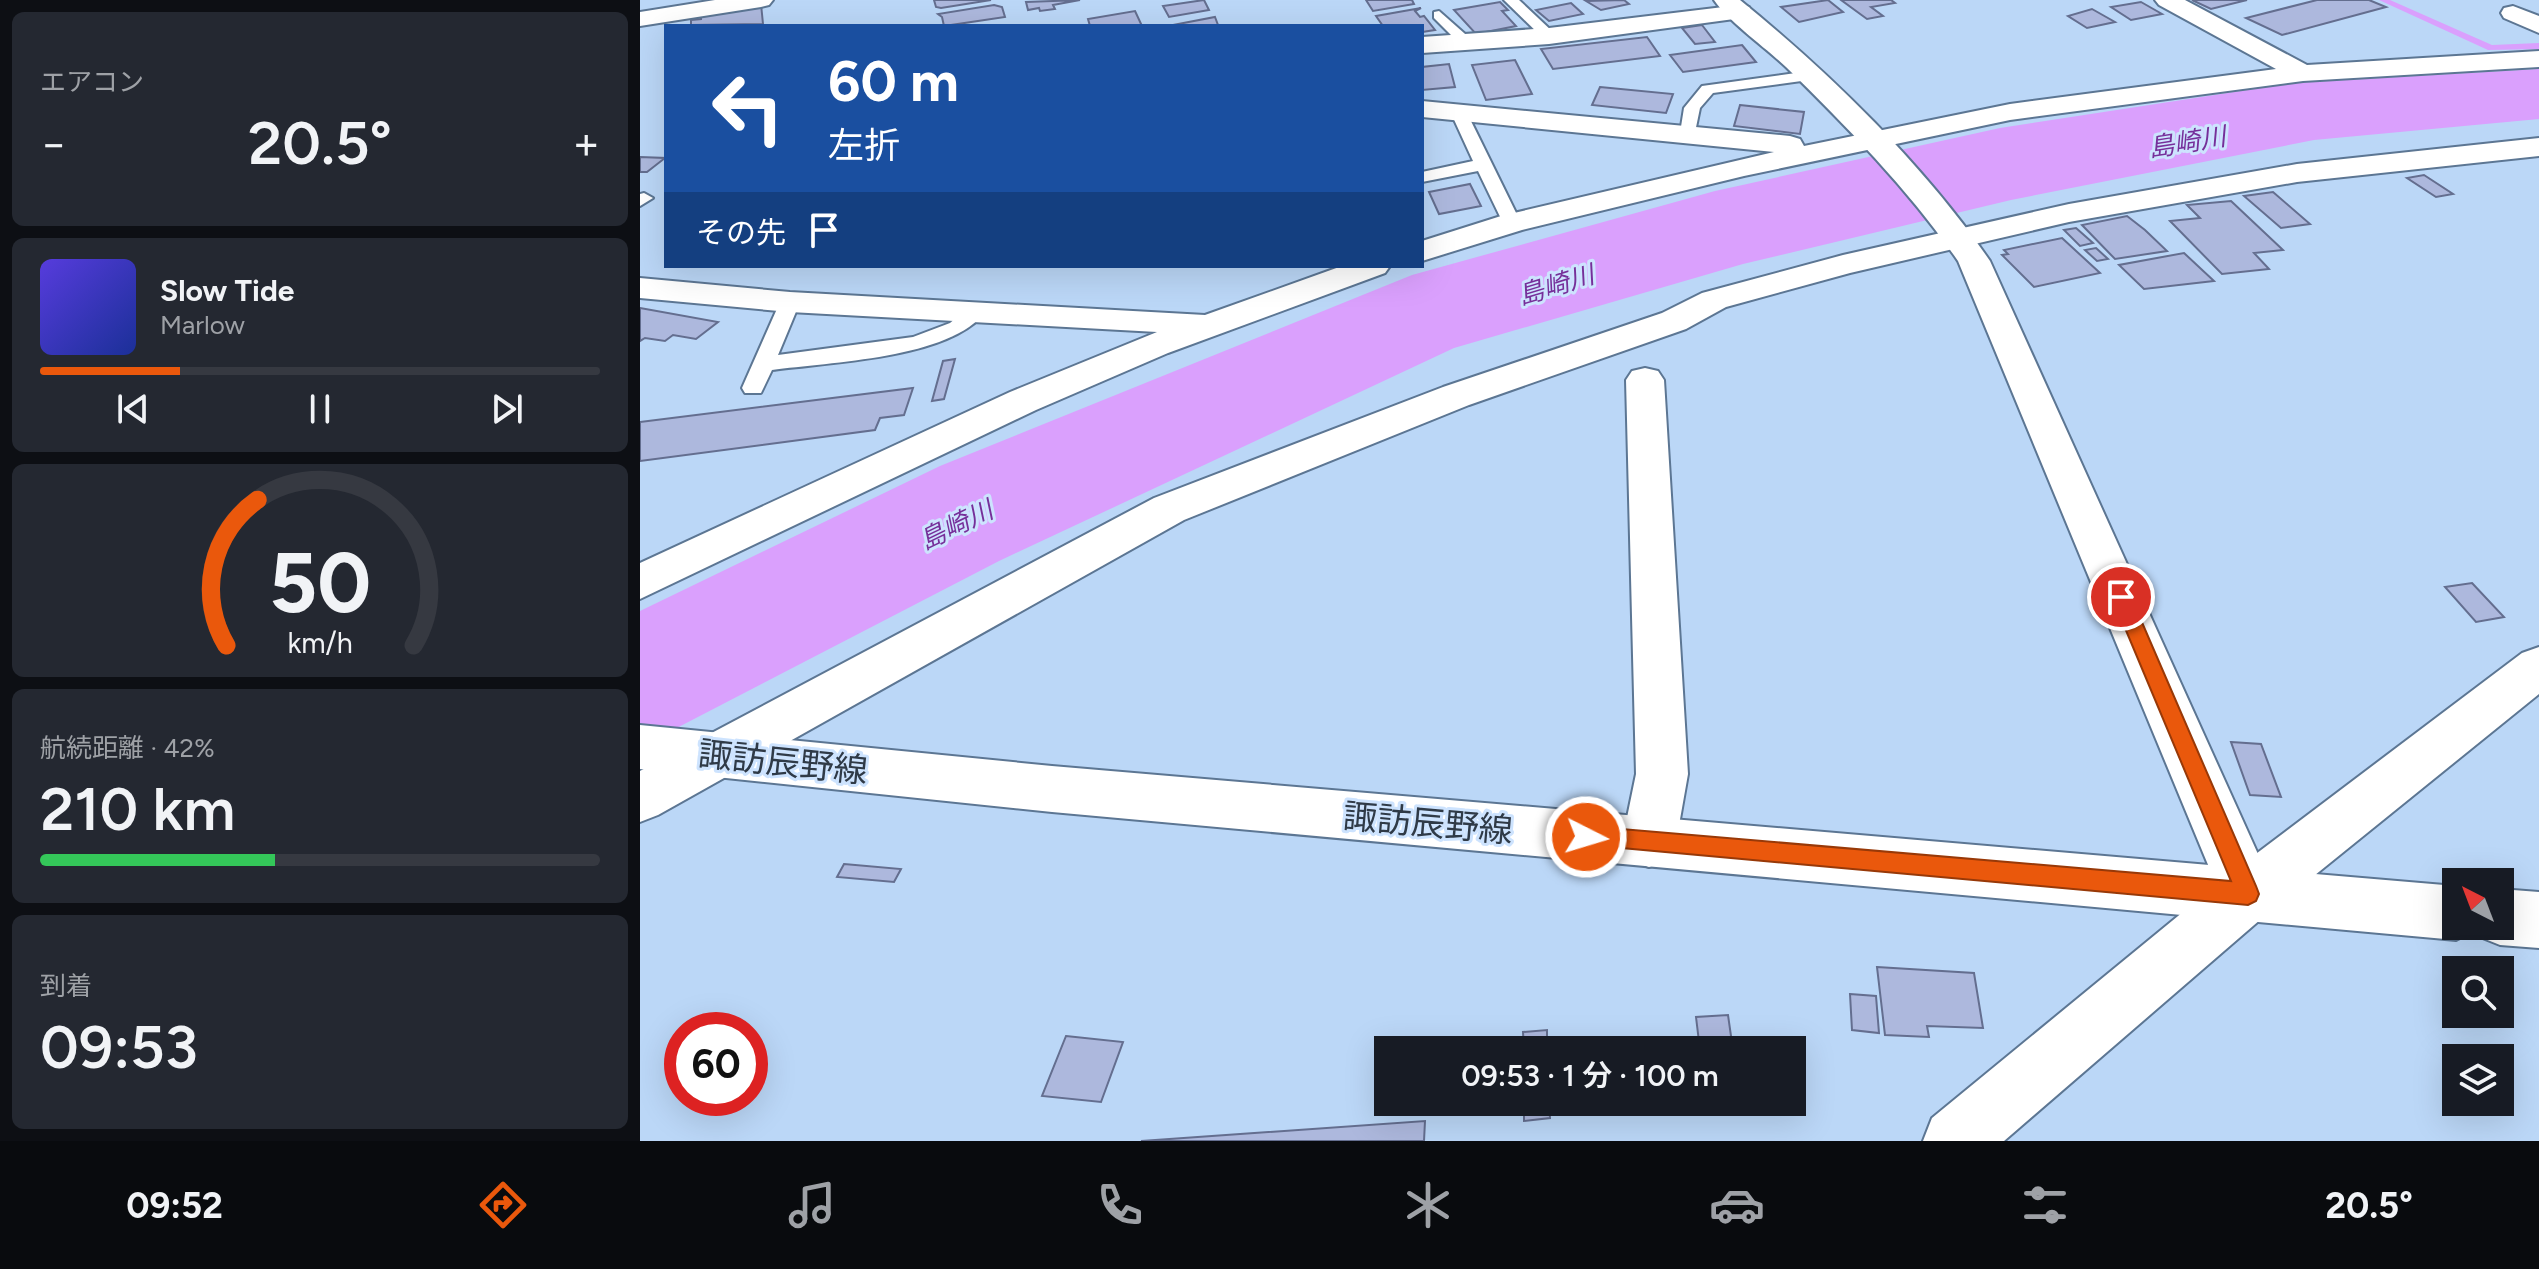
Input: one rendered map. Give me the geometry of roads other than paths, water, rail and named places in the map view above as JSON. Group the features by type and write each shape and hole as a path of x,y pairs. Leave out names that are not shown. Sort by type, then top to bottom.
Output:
{"street":[{"path":"640,19 761,0"},
{"path":"2167,0 2303,73"},
{"path":"1424,45 1549,36 1733,6 1810,76 1956,233 1981,275 2248,894"},
{"path":"2513,13 2539,26"},
{"path":"640,35 664,37"},
{"path":"1424,250 1512,223 1824,150 1875,143 2010,112 2303,73 2539,59"},
{"path":"1424,109 1688,133 1824,150"},
{"path":"640,798 682,752 1169,509 1456,396 1674,321 1714,300 1956,233 2297,173 2539,147"},
{"path":"640,582 1023,401 1155,345 1368,268"},
{"path":"641,289 790,302 1214,324"},
{"path":"1645,380 1662,774 1649,842"},
{"path":"1955,1141 2248,894 2539,667"},
{"name":"諏訪辰野線","path":"682,752 2442,912"},
{"path":"2514,918 2539,920"}],"lane":[{"path":"1511,0 1549,36"},
{"path":"1439,15 1468,44"},
{"path":"1688,133 1686,121 1697,97 1708,89 1810,76"},
{"path":"1459,113 1512,223"},
{"path":"1424,177 1484,164"},
{"path":"753,388 790,302"},
{"path":"765,364 917,343 957,328 976,311"}],"water":[{"name":"島崎川","path":"2539,69 2539,119 2314,140 2011,200 1743,264 1454,348 999,561 640,747 640,611 940,466 1412,275 1715,191 2000,128 2293,83"}],"waterway":[{"path":"2383,0 2491,48 2539,46"}]}
